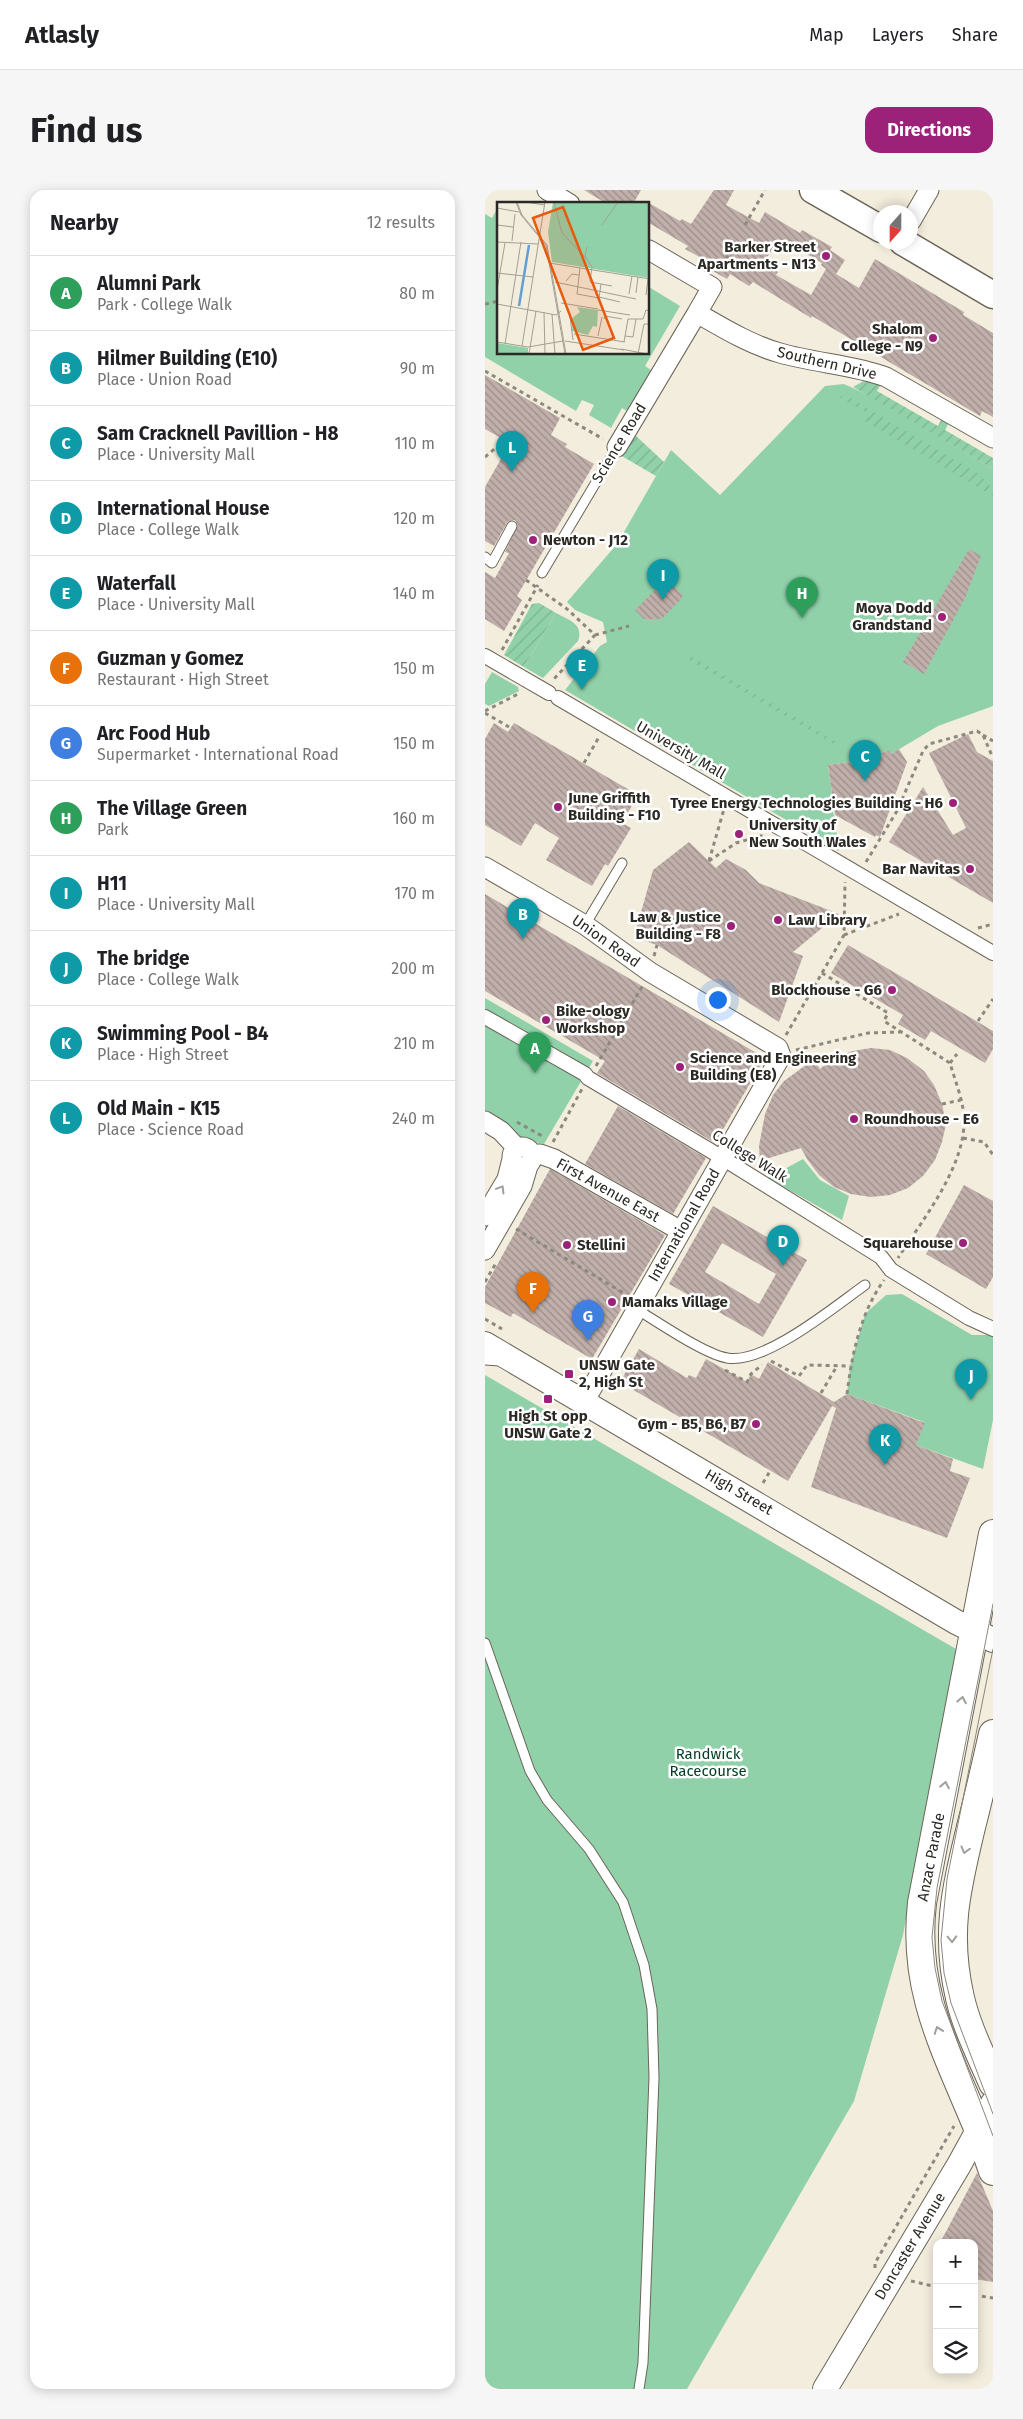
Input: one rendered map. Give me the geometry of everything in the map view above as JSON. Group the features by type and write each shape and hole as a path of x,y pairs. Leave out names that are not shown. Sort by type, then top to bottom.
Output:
{"main road":[{"path":"813,190 873,224"},
{"path":"917,250 993,295"},
{"name":"Anzac Parade","path":"993,1534 984,1635 922,1903 919,1941 922,1976 931,2012 968,2125 993,2171"},
{"name":"Anzac Parade","path":"993,1734 955,1890 952,1928 953,1962 960,1999 972,2034 993,2083"}],"street":[{"path":"547,190 567,202"},
{"path":"918,209 929,190"},
{"path":"650,251 712,287 697,314"},
{"name":"Southern Drive","path":"697,314 778,353 821,364 874,372 886,377 993,438"},
{"name":"Science Road","path":"617,446 697,314"},
{"name":"University Mall","path":"489,659 993,953"},
{"name":"Union Road","path":"485,866 585,925 650,972 779,1052"},
{"name":"College Walk","path":"485,1017 585,1074 588,1078 711,1151 881,1257 891,1270 969,1318 993,1329"},
{"name":"International Road","path":"584,1402 633,1303 681,1231 779,1052"},
{"path":"485,1121 501,1131 523,1157 522,1186 485,1250"},
{"name":"First Avenue East","path":"523,1157 540,1154 554,1159 681,1231"},
{"path":"485,1216 507,1179 523,1157"},
{"name":"High Street","path":"485,1344 956,1622 984,1635"},
{"name":"Doncaster Avenue","path":"825,2389 968,2125 993,2103"}],"lane":[{"name":"Science Road","path":"542,573 617,446"},
{"path":"485,558 492,563 512,526"},
{"path":"585,925 622,863"},
{"path":"633,1303 708,1350 725,1358 740,1359 755,1355 776,1345 865,1285"},
{"path":"485,1360 522,1366"},
{"path":"485,1643 530,1771 547,1800 589,1849 623,1902 644,1965 653,2009 654,2078 643,2363 639,2389"}],"path":[{"path":"745,225 765,190"},
{"path":"727,259 737,240"},
{"path":"485,370 617,446"},
{"path":"485,457 505,440 512,429"},
{"path":"489,659 538,586 542,573"},
{"path":"526,580 538,586 595,636"},
{"path":"553,696 551,682 595,636 629,626"},
{"path":"509,727 485,712 535,685"},
{"path":"584,763 606,726"},
{"path":"858,873 897,811 923,751 929,744 977,731 993,741"},
{"path":"983,735 993,758"},
{"path":"727,797 709,861 736,843 785,830"},
{"path":"779,1052 844,936 845,884"},
{"path":"844,936 903,912 912,906"},
{"path":"600,1060 650,972"},
{"path":"822,973 888,1013 883,1021 950,1063 961,1100 963,1138 960,1152 944,1184 865,1314 850,1366 847,1394"},
{"path":"978,1021 993,999"},
{"path":"779,1052 840,1038 901,1032"},
{"path":"950,1063 957,1054"},
{"path":"942,1104 961,1100"},
{"path":"501,1131 509,1118 553,1142"},
{"path":"963,1138 984,1142 993,1155"},
{"path":"512,1227 633,1303"},
{"path":"769,1360 799,1376 807,1365 850,1366"},
{"path":"821,1393 837,1366"},
{"path":"763,1483 771,1471"},
{"path":"875,2263 968,2125"},
{"path":"910,2281 933,2286"},
{"path":"978,2295 993,2298"}],"green space":[{"path":"497,209 497,355 650,355 650,288 680,306 645,366 654,372 627,411 622,408 611,428 589,415 594,405 582,400 576,411 485,357 485,214 492,218"},
{"path":"869,378 883,381 877,391 938,426 943,416 950,420 945,430 993,458 993,469 853,387"},
{"path":"844,384 870,396 993,469 993,706 938,726 891,754 888,750 873,757 872,755 850,762 828,765 834,809 832,810 839,851 565,690 600,646 607,642 603,622 575,610 567,602 617,544 671,450 720,495 825,386"},
{"path":"837,396 850,398 979,474 991,487 993,496 863,420 867,413"},
{"path":"636,436 664,462 656,476 620,455 631,437"},
{"path":"539,603 556,613 524,667 504,655 532,604"},
{"path":"556,613 574,623 579,630 578,641 543,678 524,667"},
{"path":"691,656 837,742 835,745 689,660"},
{"path":"492,672 518,687 519,691 489,706 485,704 485,684"},
{"path":"485,998 593,1061 544,1144 518,1139 485,1116"},
{"path":"803,1159 820,1180 849,1196 842,1220 768,1178"},
{"path":"902,1294 972,1335 993,1335 993,1420 983,1469 916,1445 924,1422 847,1394 850,1366 865,1314 886,1295"},
{"name":"Randwick Racecourse","path":"485,1375 956,1649 903,1935 854,2101 687,2389 485,2389"}],"building":[{"path":"584,190 641,190 634,202 604,202"},
{"path":"714,190 734,190 726,205 759,223 765,212 800,233 802,230 832,247 830,250 845,260 836,274 859,288 875,259 964,312 963,315 993,333 993,417 982,411 980,416 812,316 811,318 753,282 749,286 730,274 727,279 702,265 705,260 685,249 688,246 650,224 650,204 680,221 682,219 691,224","holes":["778,240 792,248 793,246 822,263 821,265 826,269 811,295 776,275 778,272 763,264"]},
{"path":"485,375 560,418 551,435 567,444 565,447 594,464 517,596 522,600 504,631 485,619 485,572 495,578 509,553 505,552 518,525 515,520 508,521 494,546 485,541 485,487 510,443 485,429"},
{"name":"Moya Dodd Grandstand","path":"969,549 981,556 965,598 924,674 903,662"},
{"path":"666,579 682,594 682,598 662,619 644,619 635,610"},
{"name":"June Griffith Building - F10","path":"494,723 508,732 514,723 638,795 622,823 631,828 608,866 605,864 592,886 546,860 559,838 535,823 521,846 485,825 485,739"},
{"name":"Tyree Energy Technologies Building - H6","path":"968,734 977,752 993,761 993,903 889,842 923,787 953,835 966,828 929,753"},
{"path":"899,749 907,762 880,837 876,835 875,837 835,815 828,765 850,762 873,755 873,757 888,750 891,754"},
{"name":"Law & Justice Building - F8","path":"689,842 716,868 726,859 746,870 759,883 839,914 793,952 803,956 779,1022 657,945 634,937 653,870"},
{"path":"485,894 765,1058 715,1143 597,1073 605,1061 485,991"},
{"name":"Blockhouse - G6","path":"848,945 993,1031 993,1049 985,1063 931,1031 925,1040 898,1024 903,1015 831,973"},
{"name":"Roundhouse - E6","path":"871,1048 890,1050 907,1058 924,1071 934,1085 942,1104 946,1124 942,1142 935,1160 923,1176 908,1188 890,1195 871,1197 851,1194 834,1187 819,1175 801,1148 760,1161 759,1146 765,1114 773,1095 784,1081 814,1059 820,1069 834,1057"},
{"path":"618,1106 706,1158 673,1214 585,1164"},
{"path":"550,1169 665,1235 592,1359 513,1313 511,1317 485,1303 485,1287"},
{"name":"Squarehouse","path":"964,1185 993,1201 993,1277 986,1289 926,1254"},
{"path":"713,1206 807,1260 763,1337 669,1284","holes":["722,1243 776,1274 759,1304 705,1272"]},
{"path":"639,1349 687,1378 689,1375 696,1378 706,1359 747,1382 751,1374 759,1379 768,1362 834,1402 847,1394 925,1423 916,1445 953,1459 950,1471 970,1478 947,1538 811,1487 836,1408 832,1406 788,1481 620,1382"},
{"path":"977,2173 993,2211 993,2282 978,2280 978,2239 942,2239"}],"tram line":[{"path":"993,1604 937,1888 932,1937 935,1968 942,2001 993,2136"},
{"path":"993,1649 947,1879 941,1940 944,1973 951,2003 993,2114"}],"place":[{"name":"Barker Street Apartments - N13","path":"826,256"},
{"name":"Shalom College - N9","path":"933,338"},
{"name":"Old Main - K15","path":"512,472"},
{"name":"Newton - J12","path":"533,540"},
{"name":"H11","path":"663,600"},
{"name":"Moya Dodd Grandstand","path":"942,617"},
{"name":"The Village Green","path":"802,618"},
{"name":"Waterfall","path":"582,690"},
{"name":"Sam Cracknell Pavillion - H8","path":"865,781"},
{"name":"Tyree Energy Technologies Building - H6","path":"953,803"},
{"name":"June Griffith Building - F10","path":"558,807"},
{"name":"University of New South Wales","path":"739,834"},
{"name":"Bar Navitas","path":"970,869"},
{"name":"Law Library","path":"778,920"},
{"name":"Law & Justice Building - F8","path":"731,926"},
{"name":"Hilmer Building (E10)","path":"523,939"},
{"name":"Blockhouse - G6","path":"892,990"},
{"name":"Bike-ology Workshop","path":"546,1020"},
{"name":"Science and Engineering Building (E8)","path":"680,1067"},
{"name":"Alumni Park","path":"535,1073"},
{"name":"Roundhouse - E6","path":"854,1119"},
{"name":"Squarehouse","path":"963,1243"},
{"name":"Stellini","path":"567,1245"},
{"name":"International House","path":"783,1266"},
{"name":"Mamaks Village","path":"612,1302"},
{"name":"Guzman y Gomez","path":"533,1313"},
{"name":"Arc Food Hub","path":"588,1341"},
{"name":"UNSW Gate 2, High St","path":"569,1374"},
{"name":"High St opp UNSW Gate 2","path":"548,1399"},
{"name":"The bridge","path":"971,1400"},
{"name":"Gym - B5, B6, B7","path":"756,1424"},
{"name":"Swimming Pool - B4","path":"885,1465"}]}
